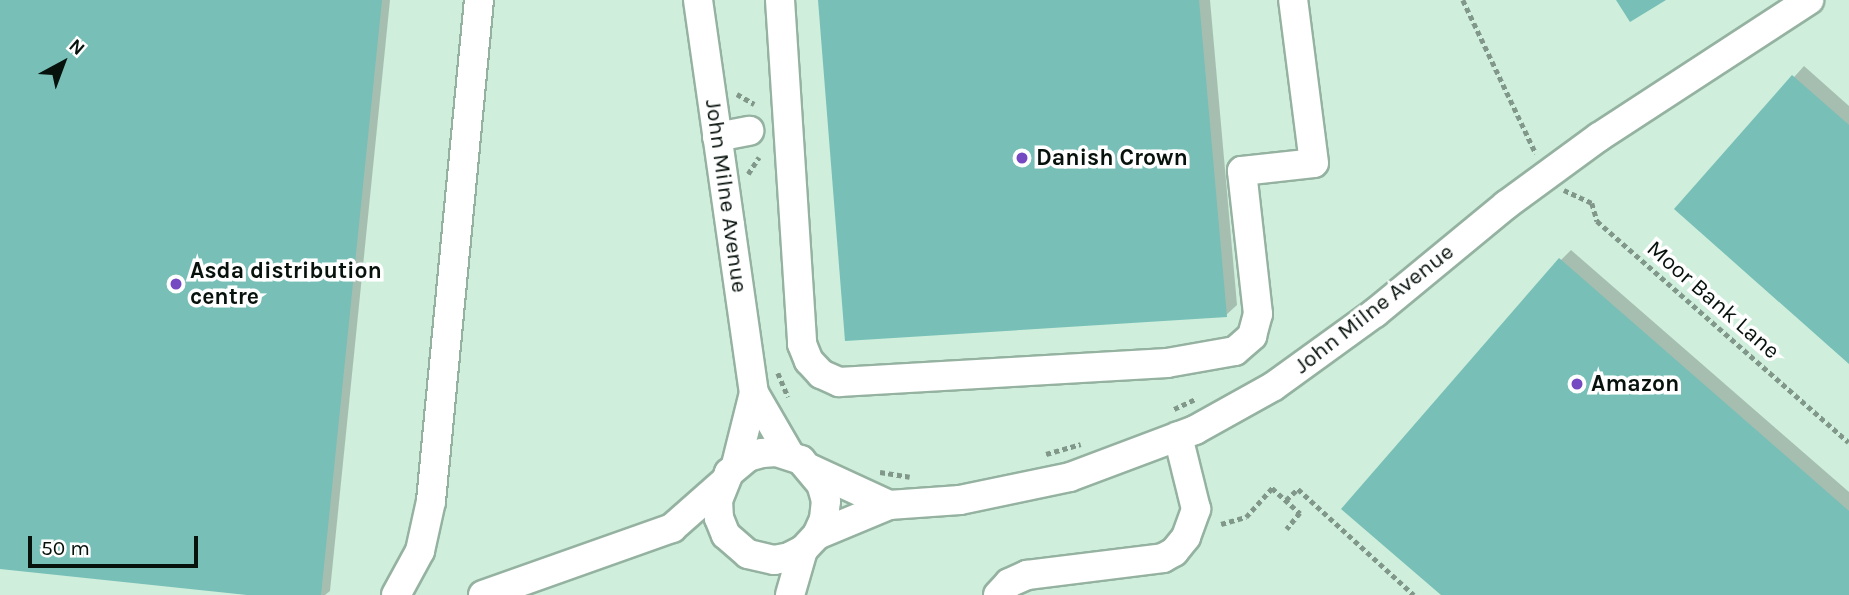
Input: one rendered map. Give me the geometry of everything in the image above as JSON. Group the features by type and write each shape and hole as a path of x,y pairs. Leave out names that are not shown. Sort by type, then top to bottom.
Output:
{"street":[{"path":"396,595 420,551 431,501 479,0"},
{"name":"John Milne Avenue","path":"698,0 754,393 730,474"},
{"path":"780,0 802,344 809,361 821,374 839,383 1167,363 1235,351 1252,336 1258,314 1241,171 1314,163 1293,0"},
{"name":"John Milne Avenue","path":"810,543 889,505 960,500 1070,477 1178,436 1274,386 1375,313 1468,236 1589,145 1809,0"},
{"path":"717,137 754,144"},
{"name":"John Milne Avenue","path":"754,393 800,462 889,505"},
{"path":"998,595 1009,583 1027,575 1163,558 1174,552 1186,537 1196,509 1178,436"},
{"path":"483,595 672,528 730,474 762,453 800,462 821,484 825,501 824,519 810,543 790,595"},
{"path":"730,474 718,500 719,518 726,535 748,553 783,595"},
{"path":"672,528 748,553 789,557 810,543"}],"path":[{"path":"1463,0 1538,162"},
{"path":"734,82 735,92 754,104"},
{"path":"747,180 754,144"},
{"name":"Moor Bank Lane","path":"1557,188 1592,203 1597,221 1849,442"},
{"path":"1220,524 1247,517 1272,488 1300,513 1287,528"},
{"path":"1286,500 1298,489 1415,595"}],"building":[{"name":"Asda distribution centre","path":"0,0 382,0 321,595 247,595 0,569"},
{"name":"Danish Crown","path":"818,0 1199,0 1227,317 845,341"},
{"path":"1616,0 1666,0 1630,22"},
{"path":"1792,75 1849,125 1849,364 1674,209"},
{"name":"Amazon","path":"1559,258 1849,511 1849,595 1441,595 1341,509"}],"place":[{"name":"Danish Crown","path":"1022,158"},
{"name":"Asda distribution centre","path":"176,284"},
{"name":"Amazon","path":"1577,384"}]}
